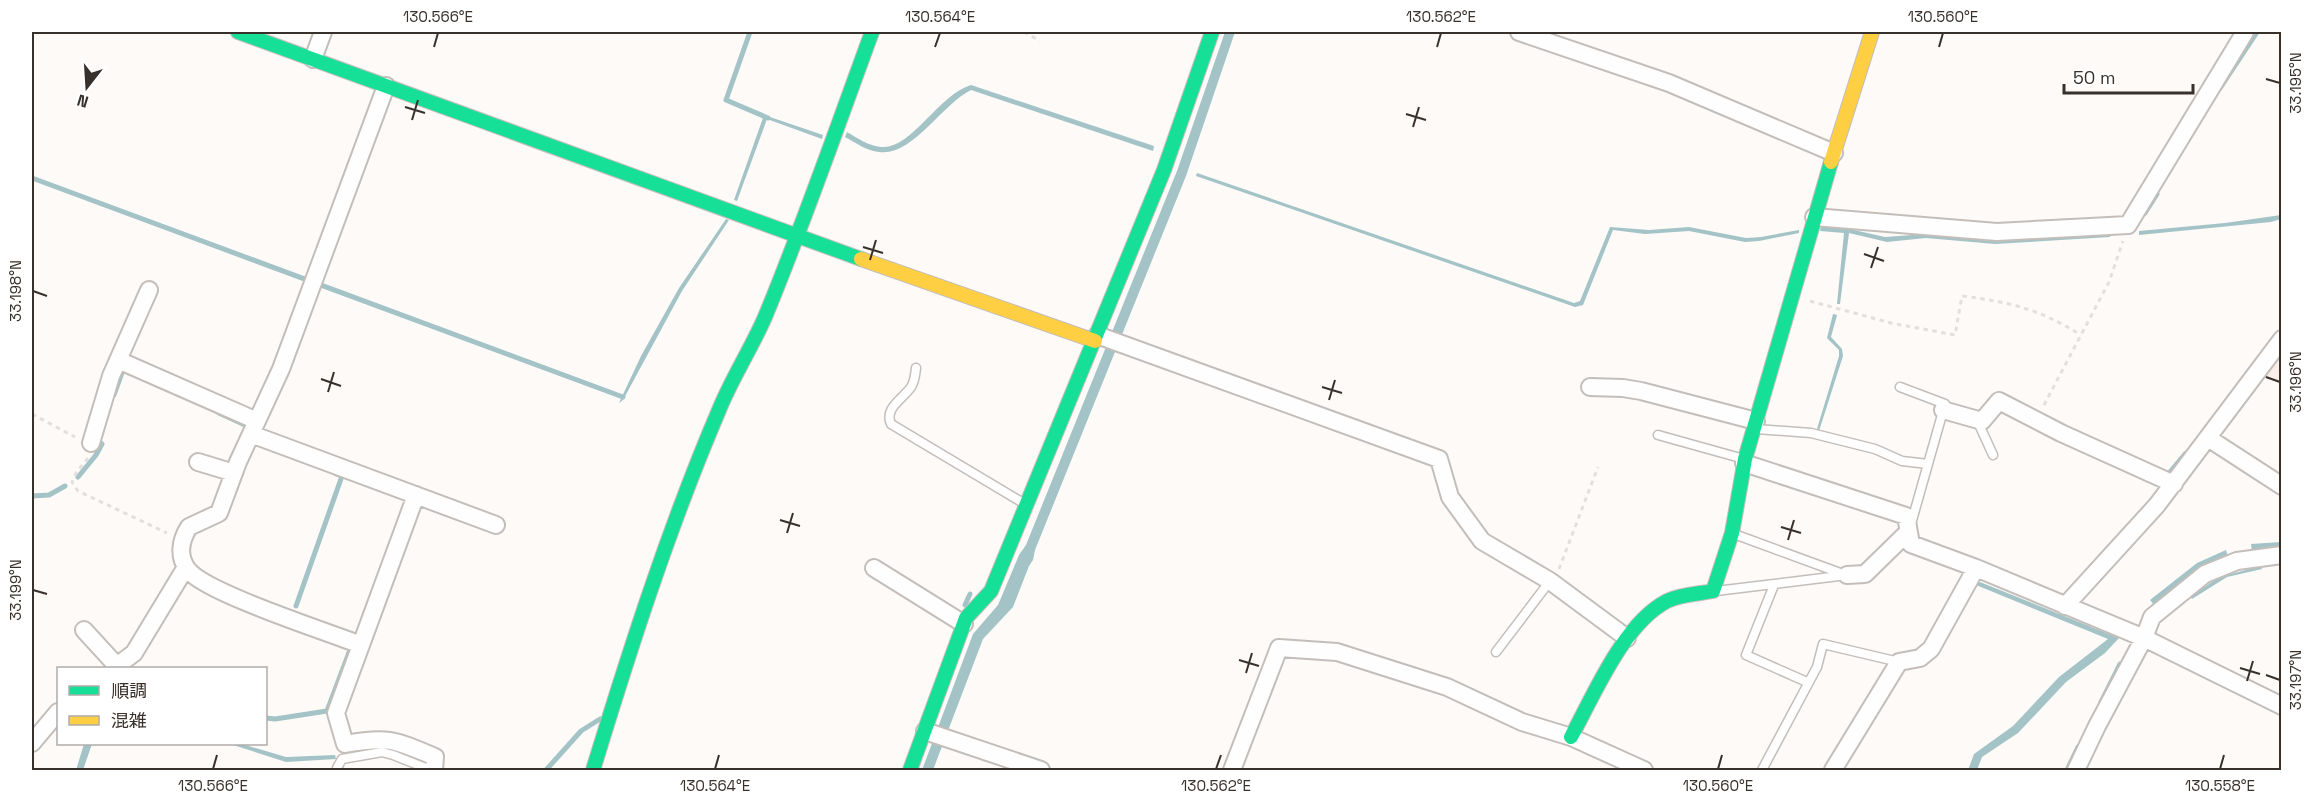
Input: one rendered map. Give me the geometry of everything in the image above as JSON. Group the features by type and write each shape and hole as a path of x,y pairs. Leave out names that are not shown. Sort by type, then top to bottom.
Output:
{"street":[{"path":"238,32 797,237 1096,338 1439,459 1450,497 1482,541 1552,583 1627,638"},
{"path":"313,59 323,32"},
{"path":"593,771 626,661 680,509 719,409 764,319 797,237 872,32"},
{"path":"910,771 936,734 966,618 991,591 1164,170 1212,32"},
{"path":"1519,32 1669,83 1834,153"},
{"path":"1571,737 1627,638 1647,617 1667,601 1713,591 1731,533 1744,461 1814,217 1872,32"},
{"path":"1814,217 1997,232 2128,225 2246,32"},
{"path":"361,645 220,591 190,573 186,567 181,545 189,527 219,513 234,473 281,369 386,86"},
{"path":"91,443 111,376 149,290"},
{"path":"2065,606 2157,506 2282,339"},
{"path":"118,360 254,428 416,495 496,525"},
{"path":"1590,387 1641,391 1755,425"},
{"path":"1943,410 1982,421 1999,401 2174,484"},
{"path":"2208,438 2282,486"},
{"path":"1744,461 1906,516 1911,544 1976,568 2144,638 2282,706"},
{"path":"198,462 234,473"},
{"path":"416,495 336,713 345,744 375,739 399,742 435,757 433,771"},
{"path":"1847,575 1864,574 1908,532"},
{"path":"2076,771 2144,638 2152,617 2205,574 2237,561 2282,555"},
{"path":"84,630 116,667 134,653 186,567"},
{"path":"874,568 964,624"},
{"path":"1833,771 1899,662 1920,658 1931,649 1976,568"},
{"path":"1232,771 1279,648 1337,652 1448,687 1521,722 1571,737 1644,770"},
{"path":"32,743 57,713"},
{"path":"936,734 1041,771"}],"lane":[{"path":"916,368 915,379 911,387 890,410 888,418 891,424 1027,505"},
{"path":"1900,387 1945,404 1908,532"},
{"path":"1977,420 1993,455"},
{"path":"1755,425 1811,433 1875,449 1902,461 1928,464"},
{"path":"1658,435 1744,461"},
{"path":"1731,533 1847,575"},
{"path":"1713,591 1847,575"},
{"path":"1496,652 1552,583"},
{"path":"1774,585 1746,655 1807,682"},
{"path":"1762,771 1817,666 1823,644 1899,662"},
{"path":"337,768 342,759 382,752 393,754 433,771"}],"path":[{"path":"1024,32 1040,41"},
{"path":"2036,420 2109,282 2128,225"},
{"path":"1791,296 1891,323 1955,335 1962,296 1998,301 2033,310 2081,335"},
{"path":"32,414 77,439 91,443 87,459 72,482 78,491 171,534 181,545"},
{"path":"1552,583 1598,467"}],"shaded area":[{"path":"2281,350 2281,385 2262,375"}],"water":[{"path":"1225,32 1235,32 1186,176 1035,550 1033,560 1013,607 983,639 933,770 922,770 973,634 998,605 1019,555 1026,545 1177,171"},
{"path":"971,85 1154,146 1153,151 971,90 949,106 915,138 891,151 870,150 845,137 847,132 872,145 892,146 914,131 959,90"},
{"path":"764,115 823,135 822,139 767,119 737,201 734,200"},
{"path":"1197,173 1574,303 1580,301 1610,227 1649,230 1689,227 1746,238 1799,230 1799,233 1745,242 1689,231 1645,234 1613,230 1583,305 1575,307 1196,176"},
{"path":"2281,215 2281,219 2271,222 2139,235 2139,231"},
{"path":"726,219 729,220 682,291 623,400 619,403 641,356 679,288"},
{"path":"1821,226 1845,228 1885,237 1926,234 1996,240 2111,233 2110,237 1995,244 1926,238 1887,242 1849,233 1840,304 1837,304 1844,233 1820,231"},
{"path":"1833,314 1837,315 1831,337 1842,349 1843,356 1819,431 1817,429 1839,356 1839,350 1827,338"},
{"path":"2281,542 2281,549 2252,552 2251,544"},
{"path":"2226,550 2228,557 2154,605 2150,600 2197,563"},
{"path":"2261,566 2262,569 2227,577 2192,599 2190,597 2219,577"},
{"path":"1980,582 2119,638 2105,653 2066,682 2018,733 1982,757 1977,770 1968,770 1974,754 2013,726 2059,677 2108,639 1976,585"},
{"path":"84,745 92,745 83,770 76,770"},
{"path":"233,745 245,745 286,757 335,755 336,759 286,762"}],"waterway":[{"path":"750,32 726,100 768,118"},
{"path":"2220,88 2257,32"},
{"path":"32,178 623,397"},
{"path":"2145,213 2157,194"},
{"path":"114,395 123,370"},
{"path":"219,413 245,425"},
{"path":"78,477 102,444 98,441 99,437"},
{"path":"2170,472 2185,454"},
{"path":"296,606 342,476 336,474"},
{"path":"32,496 49,495 65,486"},
{"path":"965,605 970,594"},
{"path":"267,718 275,719 327,711 350,650"},
{"path":"2101,702 2120,664"},
{"path":"546,770 581,731 600,719"},
{"path":"2067,770 2078,747"}],"traffic: fast":[{"path":"238,32 861,259"},
{"path":"593,770 636,634 683,499 724,398 760,329 807,211 872,32"},
{"path":"910,770 966,618 991,591 1164,170 1212,32"},
{"path":"1571,737 1611,662 1637,626 1667,601 1713,591 1732,533 1745,459 1831,162"}],"traffic: slow":[{"path":"1831,162 1872,32"},
{"path":"861,259 1095,341"}]}
